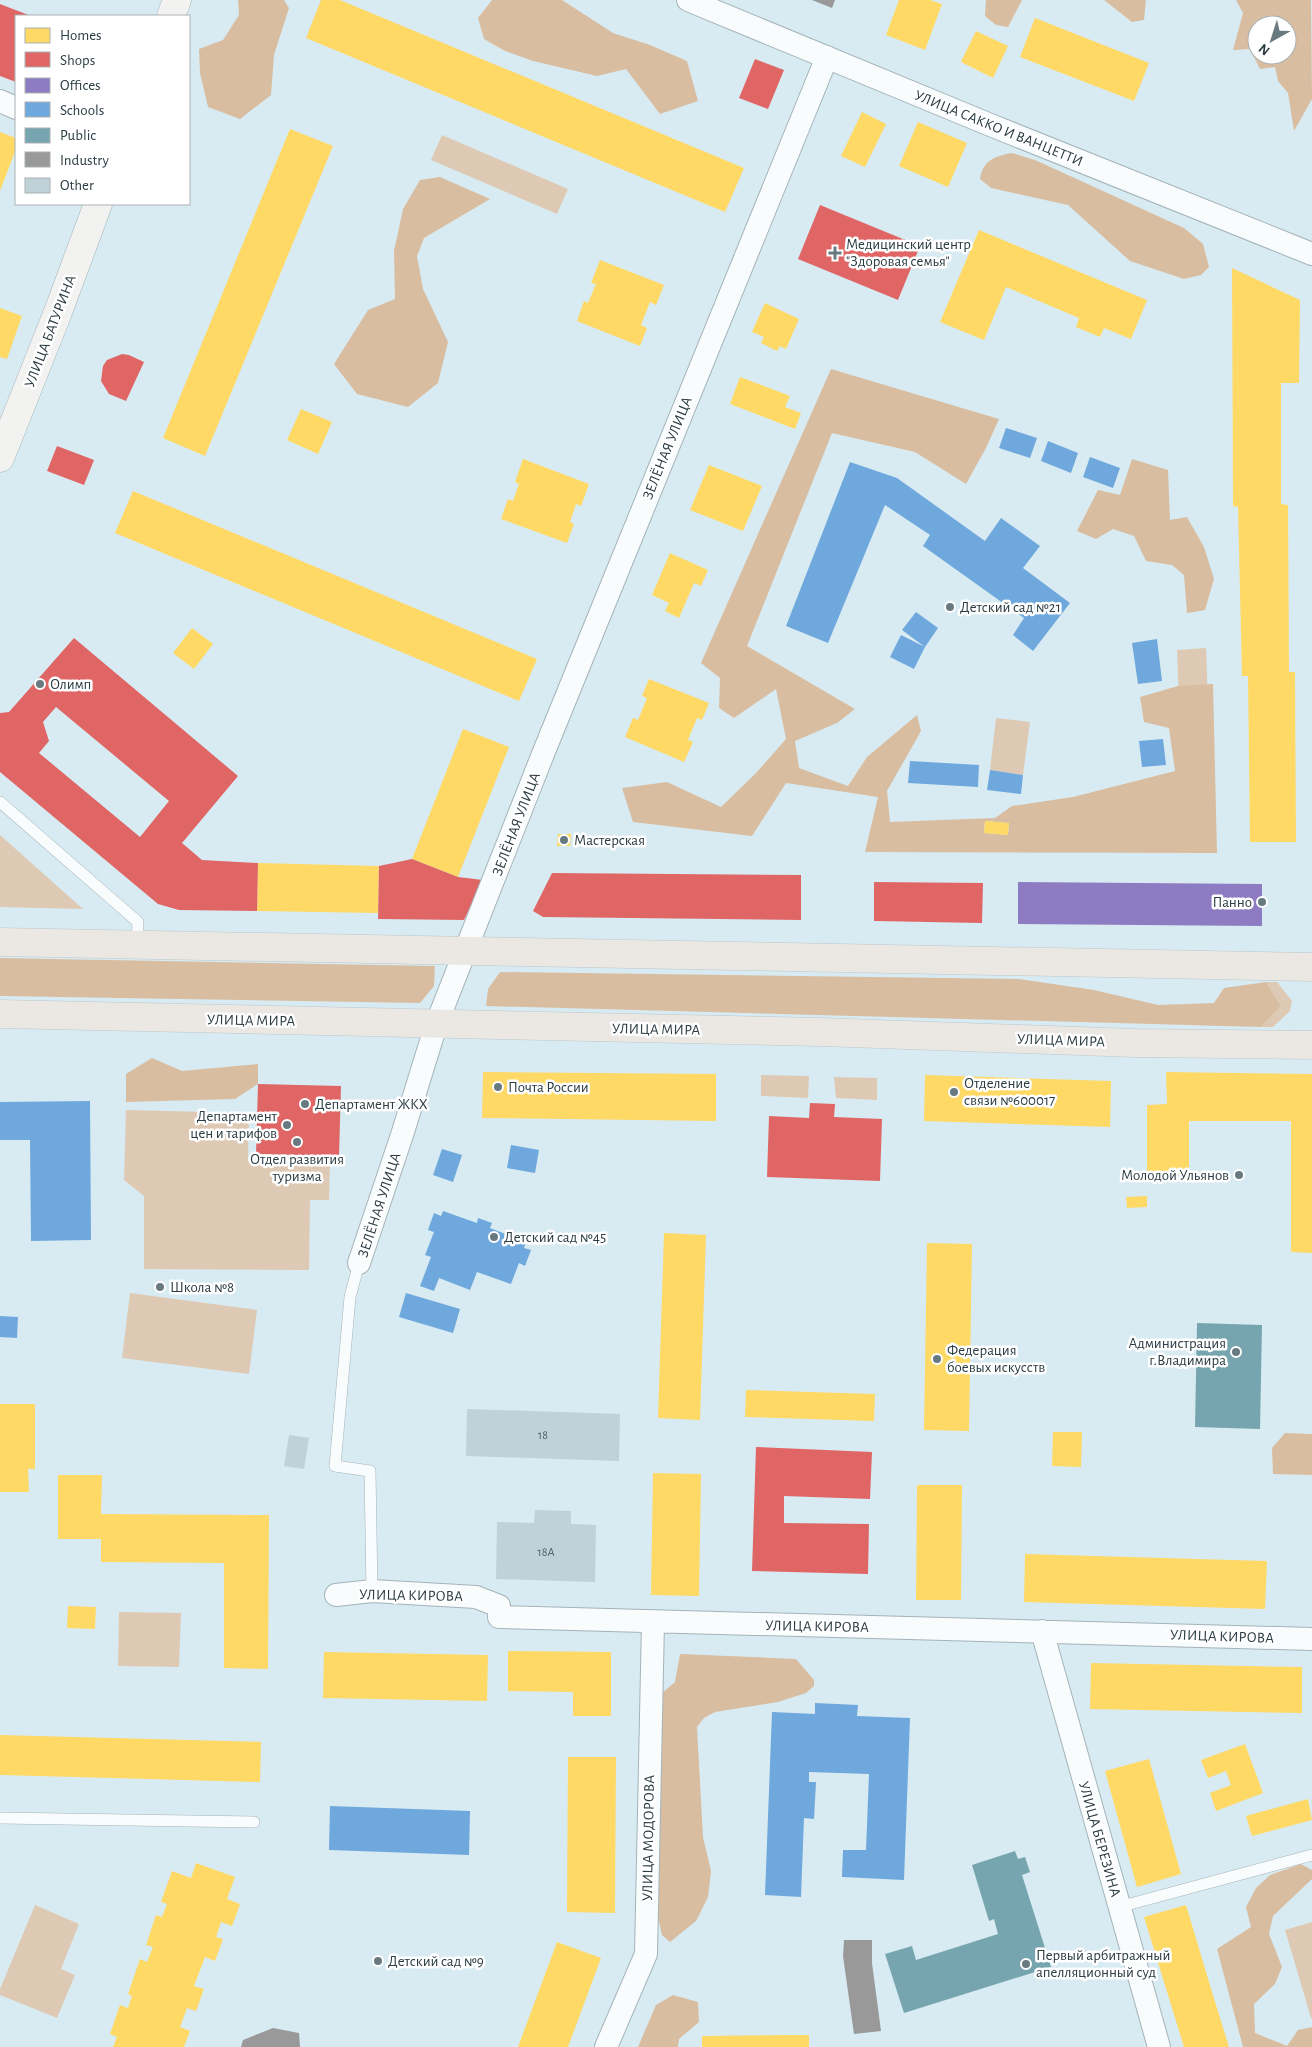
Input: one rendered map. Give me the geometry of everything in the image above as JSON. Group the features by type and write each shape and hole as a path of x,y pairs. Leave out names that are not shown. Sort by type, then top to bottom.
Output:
{"main road":[{"path":"171,15 177,0"},
{"name":"УЛИЦА БАТУРИНА","path":"0,458 58,312 98,205"},
{"path":"0,942 1312,967"},
{"name":"УЛИЦА МИРА","path":"0,1014 821,1032 1135,1042 1312,1044"}],"street":[{"name":"УЛИЦА САККО И ВАНЦЕТТИ","path":"688,0 988,124 1312,254"},
{"name":"ЗЕЛЁНАЯ УЛИЦА","path":"359,1263 402,1135 436,1025 545,749 827,57"},
{"path":"0,101 15,108"},
{"name":"УЛИЦА КИРОВА","path":"336,1595 372,1591 476,1596 499,1606 498,1617 1312,1639"},
{"name":"УЛИЦА МОДОРОВА","path":"606,2047 646,1954 653,1622"},
{"name":"УЛИЦА БЕРЕЗИНА","path":"1042,1632 1160,2047"}],"lane":[{"path":"0,802 138,922 137,945"},
{"name":"ЗЕЛЁНАЯ УЛИЦА","path":"359,1263 350,1296 335,1466 370,1471 372,1591"},
{"path":"0,1818 254,1822"},
{"path":"1119,1907 1312,1855"}],"shaded area":[{"path":"238,0 284,0 289,8 274,55 271,95 240,119 208,107 200,73 199,49 223,40 239,15"},
{"path":"492,0 562,0 613,33 650,45 687,61 698,101 660,114 626,69 597,76 533,61 505,51 484,39 478,18"},
{"path":"986,0 1022,0 1008,27 996,25 985,16"},
{"path":"1104,0 1146,0 1144,20 1132,22"},
{"path":"1236,0 1311,0 1312,99 1294,131 1288,93 1278,81 1275,67 1260,69 1258,65 1297,65 1297,15 1247,15 1247,49 1233,50 1243,13"},
{"path":"442,135 568,189 557,214 431,160"},
{"path":"1012,153 1035,160 1184,228 1203,244 1209,267 1201,275 1184,279 1130,261 1068,205 991,188 980,179 987,163 1000,156"},
{"path":"440,177 490,199 424,238 417,256 423,289 448,342 438,383 408,407 357,394 334,364 368,310 395,299 394,251 403,209 420,180"},
{"path":"831,369 999,419 986,448 966,484 915,452 832,433 747,646 855,709 837,723 795,741 799,768 848,786 867,757 917,715 921,731 887,791 890,822 995,818 1012,806 1073,797 1175,771 1169,728 1144,722 1140,697 1178,686 1213,684 1217,853 865,852 878,797 786,783 752,836 633,822 622,788 667,782 721,807 756,773 786,739 776,689 734,718 719,708 720,678 701,663","holes":["985,821 1009,823 1008,835 984,833"]},
{"path":"1132,459 1168,470 1170,520 1187,517 1204,547 1214,579 1205,610 1187,613 1184,575 1172,565 1146,561 1134,536 1113,529 1096,539 1077,531 1098,490 1120,495"},
{"path":"1206,648 1209,732 1180,733 1177,650"},
{"path":"996,718 1030,722 1023,775 990,770"},
{"path":"0,835 83,909 0,907"},
{"path":"0,958 435,966 434,986 420,1003 0,996"},
{"path":"500,972 1019,979 1094,990 1158,1005 1214,1003 1224,988 1266,982 1281,1006 1261,1027 486,1006 488,989"},
{"path":"1266,982 1277,982 1292,1001 1290,1011 1273,1027 1261,1027 1281,1006"},
{"path":"152,1058 182,1071 258,1064 258,1084 235,1099 126,1102 126,1074"},
{"path":"761,1075 809,1076 808,1098 761,1096"},
{"path":"834,1077 877,1078 877,1100 836,1098"},
{"path":"126,1110 249,1113 248,1161 330,1163 329,1200 310,1200 309,1270 144,1269 144,1196 124,1180"},
{"path":"130,1293 257,1310 249,1374 122,1358"},
{"path":"1285,1433 1312,1434 1312,1475 1273,1474 1272,1448"},
{"path":"119,1612 181,1613 179,1667 118,1666"},
{"path":"680,1654 796,1659 814,1680 814,1686 806,1693 778,1702 715,1712 704,1718 697,1727 703,1837 711,1871 708,1897 696,1921 670,1942 662,1935 655,1905 655,1699 675,1682"},
{"path":"1301,1864 1312,1870 1312,1879 1273,1916 1269,1934 1282,1967 1275,1984 1254,2004 1255,2033 1287,2046 1298,2030 1312,2027 1312,2047 1243,2047 1217,1949 1251,1927 1246,1907 1256,1888 1270,1875"},
{"path":"35,1905 79,1924 61,1969 75,1975 57,2018 0,1995 0,1989"},
{"path":"1312,1922 1312,2018 1311,2018 1285,1930"},
{"path":"673,1995 698,2002 699,2022 679,2039 678,2047 638,2047 656,2005"}],"building: Homes":[{"path":"321,0 340,0 744,168 725,212 306,38"},
{"path":"899,0 930,0 942,4 925,50 886,35"},
{"path":"1035,18 1149,63 1134,101 1020,57"},
{"path":"976,31 1008,46 993,78 961,62"},
{"path":"862,112 886,124 865,167 841,156"},
{"path":"918,122 967,143 948,187 899,166"},
{"path":"290,129 333,146 205,456 163,438"},
{"path":"0,132 15,138 15,152 0,191"},
{"path":"979,230 1147,300 1131,339 1104,328 1100,337 1076,327 1079,318 1006,287 984,340 940,322"},
{"path":"600,260 664,285 656,305 650,302 641,325 647,328 640,346 577,321 584,301 588,303 596,284 591,283"},
{"path":"1232,268 1300,300 1299,383 1281,383 1281,504 1288,505 1289,672 1295,672 1296,842 1250,842 1248,676 1242,676 1238,507 1233,506"},
{"path":"765,303 799,319 786,349 780,346 777,351 761,343 764,337 752,332"},
{"path":"0,308 22,316 7,359 0,357"},
{"path":"740,377 790,396 785,407 801,413 795,429 730,404"},
{"path":"301,409 332,422 318,454 287,440"},
{"path":"523,459 589,484 581,506 576,504 570,522 574,524 567,543 501,519 508,499 513,501 519,484 515,482"},
{"path":"709,465 762,486 743,531 690,510"},
{"path":"133,491 537,659 519,701 115,533"},
{"path":"670,553 708,570 701,586 694,583 679,618 665,611 669,603 652,595"},
{"path":"192,628 213,644 194,669 173,653"},
{"path":"649,679 709,703 702,720 697,718 688,740 693,742 684,762 625,737 633,718 638,720 647,698 642,696"},
{"path":"463,729 509,747 458,877 412,859"},
{"path":"985,821 1009,823 1008,835 984,833"},
{"name":"Мастерская","path":"558,834 571,834 570,846 557,846"},
{"path":"258,863 379,866 378,913 257,911"},
{"path":"483,1072 716,1074 716,1121 482,1118"},
{"path":"1166,1072 1312,1074 1312,1253 1291,1252 1291,1121 1189,1121 1189,1171 1147,1171 1147,1105 1167,1104"},
{"path":"925,1075 1111,1081 1110,1127 924,1121"},
{"path":"1147,1196 1147,1207 1127,1208 1126,1197"},
{"path":"664,1233 706,1235 700,1420 658,1418"},
{"path":"927,1243 972,1244 969,1431 924,1430"},
{"path":"746,1390 875,1394 874,1421 745,1417"},
{"path":"0,1404 35,1404 35,1469 28,1469 29,1492 0,1492"},
{"path":"1053,1432 1082,1432 1081,1467 1052,1466"},
{"path":"653,1473 701,1474 699,1596 651,1595"},
{"path":"58,1475 102,1475 101,1514 269,1515 268,1669 224,1668 224,1563 101,1562 101,1539 58,1539"},
{"path":"917,1485 962,1485 961,1600 916,1600"},
{"path":"1025,1554 1267,1561 1265,1609 1024,1602"},
{"path":"68,1606 96,1607 95,1629 67,1628"},
{"path":"508,1651 611,1652 611,1716 573,1716 573,1692 508,1691"},
{"path":"324,1652 488,1655 487,1701 323,1698"},
{"path":"1091,1663 1302,1667 1302,1713 1090,1709"},
{"path":"0,1735 261,1742 260,1782 0,1775"},
{"path":"1245,1744 1263,1793 1216,1811 1210,1793 1231,1785 1226,1771 1208,1778 1201,1760"},
{"path":"568,1757 616,1757 615,1913 567,1912"},
{"path":"1149,1759 1181,1874 1137,1887 1105,1771"},
{"path":"1308,1799 1312,1820 1252,1836 1246,1816"},
{"path":"196,1863 235,1877 227,1899 240,1904 232,1926 221,1922 216,1937 223,1939 215,1961 205,1957 194,1986 204,1989 196,2011 187,2008 180,2027 190,2031 184,2047 113,2047 117,2037 110,2034 120,2005 128,2008 132,1996 128,1994 140,1959 147,1962 153,1947 146,1945 156,1915 162,1917 167,1904 161,1902 172,1871 191,1878"},
{"path":"1186,1905 1229,2047 1184,2047 1144,1917"},
{"path":"557,1942 601,1958 568,2047 518,2047"},
{"path":"809,2035 809,2047 702,2047 702,2036"}],"building: Shops":[{"path":"0,4 28,15 15,15 15,82 0,76"},
{"path":"755,59 784,70 768,109 739,98"},
{"path":"820,205 920,246 898,300 798,259"},
{"path":"122,354 144,362 126,401 109,394 101,381 103,366 107,360"},
{"path":"57,446 94,460 84,485 47,471"},
{"path":"74,638 238,776 182,843 202,860 258,863 257,911 179,910 158,904 0,772 0,713 9,712","holes":["56,707 169,801 140,837 39,753 49,741 43,722"]},
{"path":"412,859 458,877 483,880 464,920 378,919 379,866"},
{"path":"552,873 801,875 801,920 543,917 533,911"},
{"path":"874,882 983,883 982,923 874,921"},
{"path":"258,1084 341,1086 339,1156 256,1154"},
{"path":"810,1103 835,1104 834,1117 882,1119 880,1181 767,1177 769,1116 809,1118"},
{"path":"756,1447 872,1452 870,1499 784,1496 784,1523 869,1524 868,1574 752,1571"}],"building: Offices":[{"path":"1018,882 1262,884 1262,926 1018,924"}],"building: Schools":[{"path":"1006,428 1037,438 1030,458 999,448"},
{"path":"1048,441 1078,453 1071,473 1041,461"},
{"path":"1090,457 1120,468 1113,488 1083,477"},
{"path":"850,462 897,478 985,541 1001,518 1040,546 1023,568 1070,603 1033,651 1013,635 1024,618 923,546 930,535 885,505 828,643 786,626"},
{"path":"916,612 938,628 925,647 902,630"},
{"path":"901,635 925,647 914,669 890,657"},
{"path":"1157,639 1162,681 1138,684 1132,643"},
{"path":"1163,739 1166,765 1142,767 1139,741"},
{"path":"910,761 979,765 978,787 908,783"},
{"path":"990,770 1023,775 1021,794 987,790"},
{"path":"90,1101 91,1240 31,1241 30,1140 0,1140 0,1102"},
{"path":"511,1145 539,1150 535,1173 507,1168"},
{"path":"442,1149 462,1155 453,1182 433,1175"},
{"path":"443,1211 477,1223 478,1218 492,1223 490,1228 526,1242 524,1248 531,1250 525,1266 519,1263 511,1284 477,1272 470,1290 439,1278 434,1291 420,1286 431,1257 425,1255 434,1232 428,1230 434,1213 441,1216"},
{"path":"406,1293 460,1309 453,1333 399,1317"},
{"path":"0,1316 18,1317 17,1338 0,1337"},
{"path":"815,1703 858,1705 857,1716 910,1718 904,1880 842,1877 843,1850 866,1850 869,1774 809,1772 809,1782 816,1782 814,1819 804,1818 801,1897 765,1895 772,1712 815,1714"},
{"path":"330,1806 470,1811 469,1855 329,1850"}],"building: Public":[{"path":"1197,1323 1262,1325 1260,1429 1195,1427"},
{"path":"1015,1851 1018,1859 1025,1857 1030,1872 1022,1875 1051,1967 904,2013 885,1954 912,1946 916,1960 998,1934 994,1919 989,1921 972,1865"}],"building: Industry":[{"path":"812,0 835,0 832,8"},
{"path":"844,1940 872,1940 872,1963 881,2031 854,2034 843,1956"},
{"path":"273,2028 299,2033 300,2047 241,2047 243,2040"}],"building: Other":[{"path":"467,1409 620,1414 619,1461 466,1456"},
{"path":"289,1435 309,1438 304,1469 284,1466"},
{"path":"535,1510 571,1511 571,1524 596,1525 595,1582 496,1579 497,1522 534,1523"}],"place":[{"name":"Медицинский центр \"Здоровая семья\"","path":"835,253"},
{"name":"Детский сад №21","path":"950,607"},
{"name":"Олимп","path":"40,684"},
{"name":"Мастерская","path":"564,840"},
{"name":"Панно","path":"1262,902"},
{"name":"Почта России","path":"498,1087"},
{"name":"Отделение связи №600017","path":"954,1092"},
{"name":"Департамент ЖКХ","path":"305,1104"},
{"name":"Департамент цен и тарифов","path":"287,1125"},
{"name":"Отдел развития туризма","path":"297,1142"},
{"name":"Молодой Ульянов","path":"1239,1175"},
{"name":"Детский сад №45","path":"494,1237"},
{"name":"Школа №8","path":"160,1287"},
{"name":"Администрация г.Владимира","path":"1236,1352"},
{"name":"Федерация боевых искусств","path":"937,1359"},
{"name":"Детский сад №9","path":"378,1961"},
{"name":"Первый арбитражный апелляционный суд","path":"1026,1964"}]}
